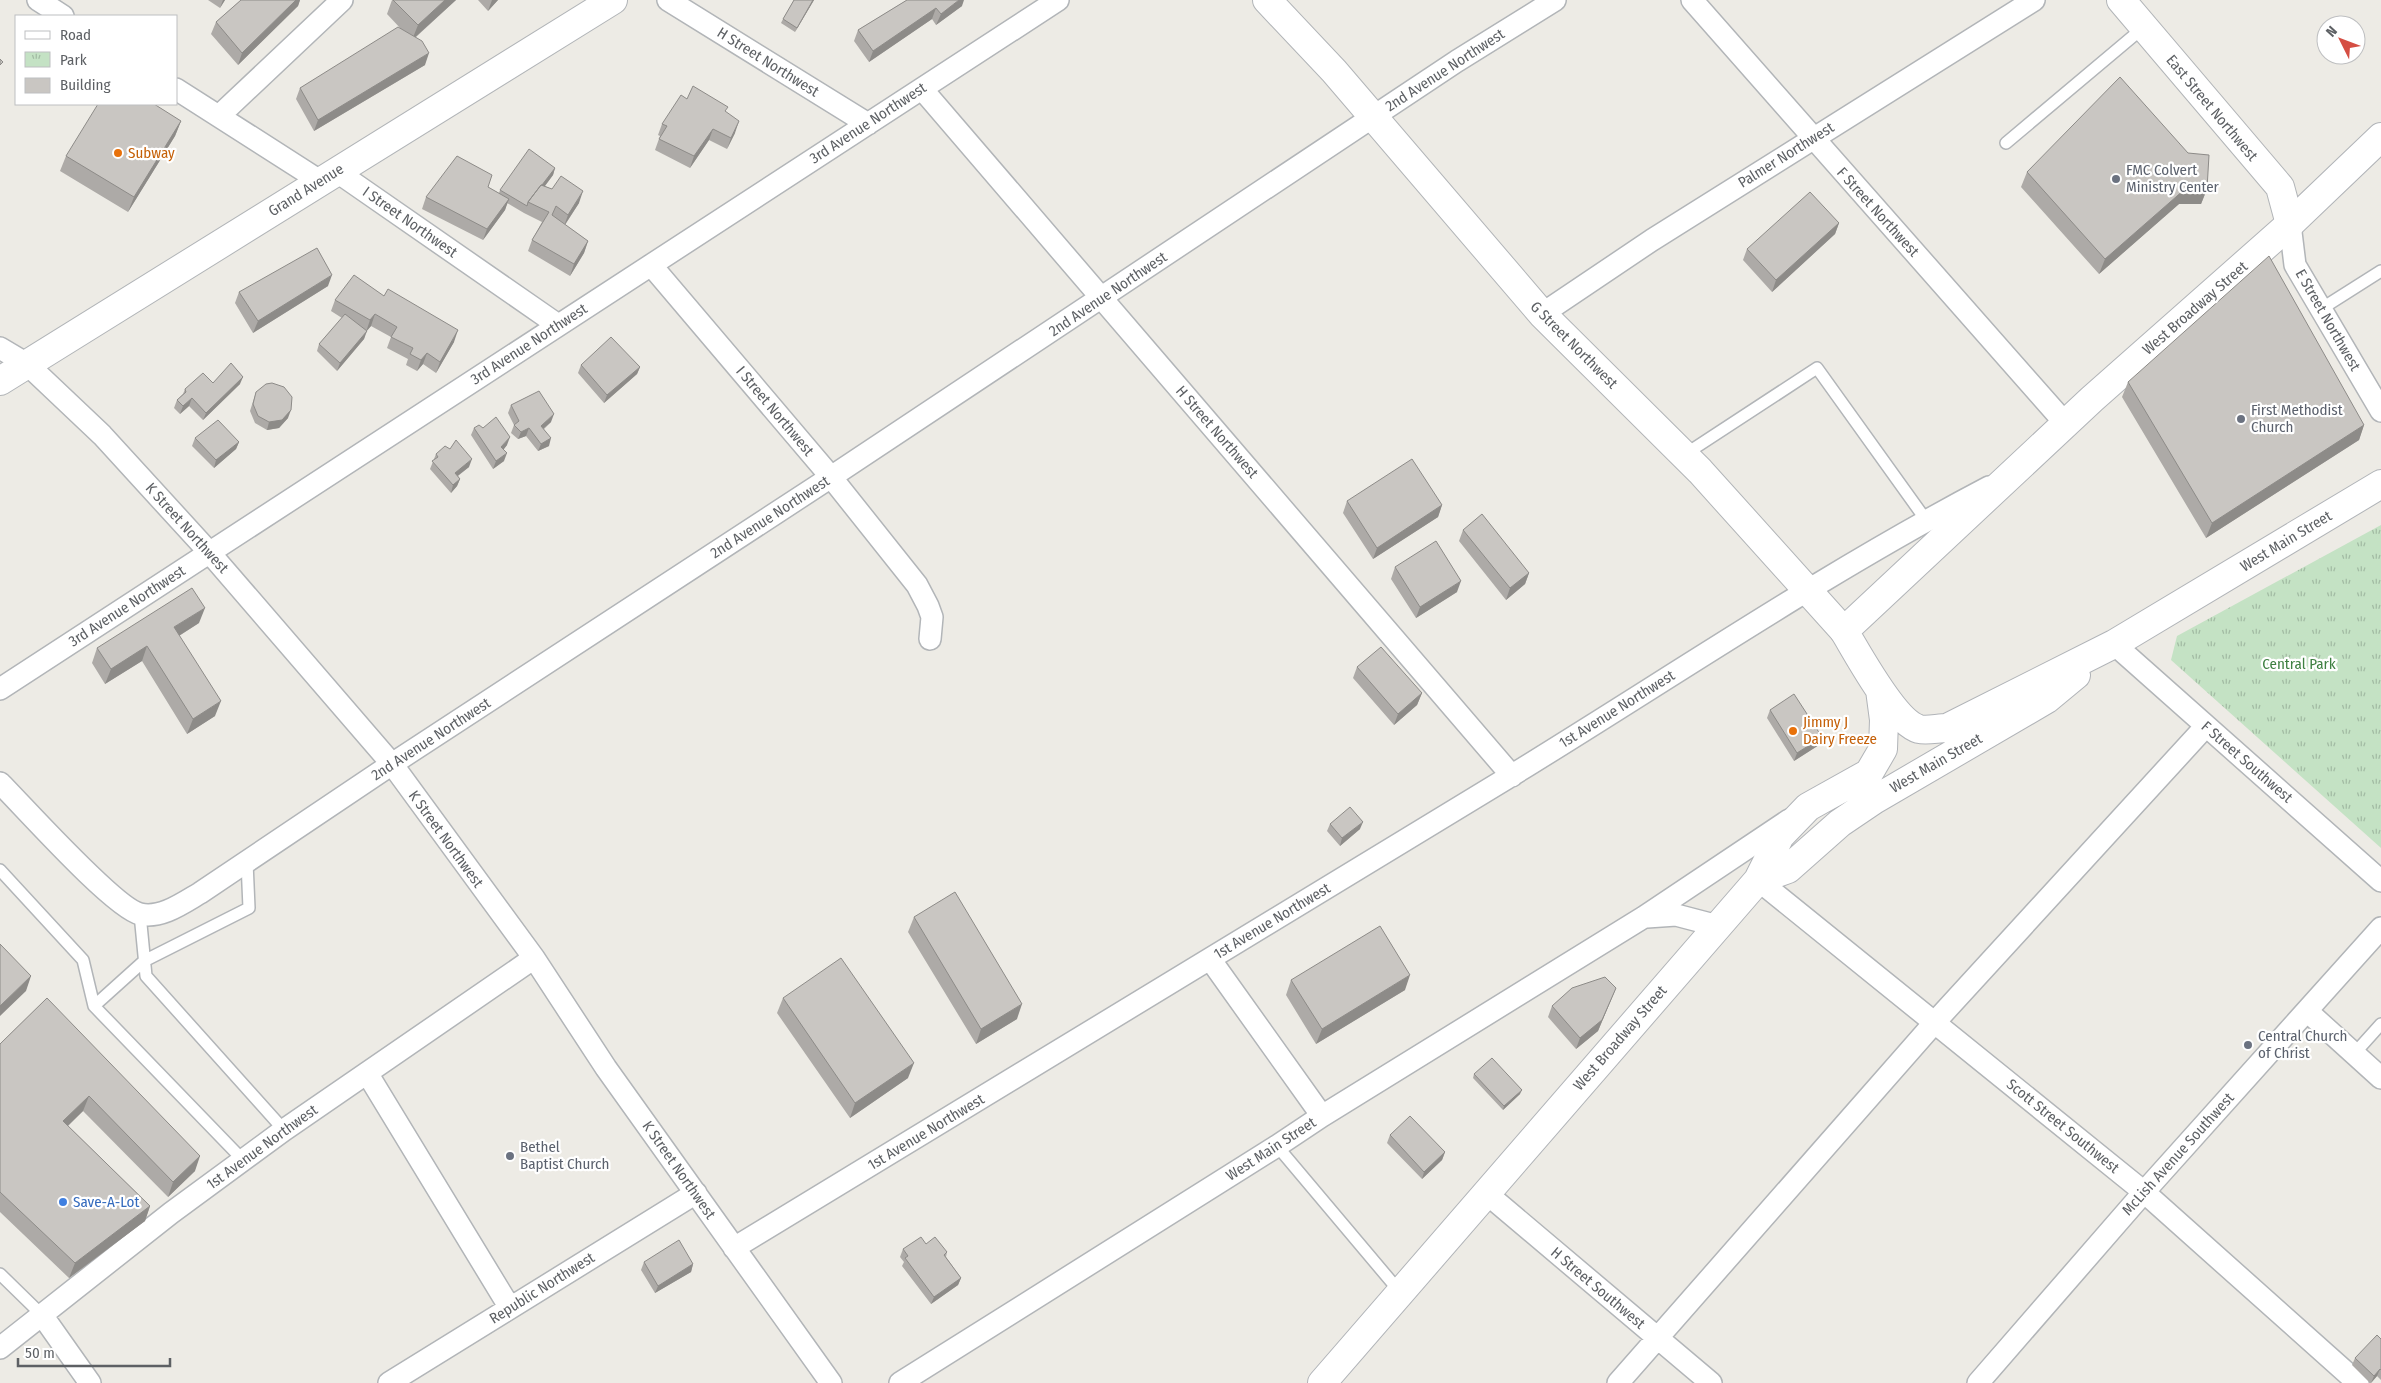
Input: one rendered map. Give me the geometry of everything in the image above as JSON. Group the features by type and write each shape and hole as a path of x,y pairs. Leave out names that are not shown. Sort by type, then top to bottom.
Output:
{"main road":[{"name":"Grand Avenue","path":"0,381 613,0"},
{"name":"G Street Northwest","path":"1267,0 1334,71 1542,314 1684,456 1844,631 1880,690"},
{"name":"East Street Northwest","path":"2133,9 2280,187 2290,224"},
{"name":"West Broadway Street","path":"1844,631 2066,423 2290,224 2381,137"},
{"name":"West Main Street","path":"1880,690 1896,712 1918,729 1946,728 2114,644 2381,484"},
{"name":"West Main Street","path":"1758,880 1788,869 1833,828 1874,800 2047,699 2114,644"},
{"name":"West Broadway Street","path":"1322,1383 1758,880 1780,836 1808,807 1869,773 1883,749 1884,720 1880,690"}],"street":[{"path":"38,0 61,15"},
{"path":"219,116 342,0"},
{"name":"H Street Northwest","path":"668,0 868,124"},
{"name":"3rd Avenue Northwest","path":"0,689 1058,0"},
{"name":"2nd Avenue Northwest","path":"140,914 168,911 200,893 392,764 831,478 1374,117 1555,0"},
{"name":"F Street Northwest","path":"1692,0 2066,423"},
{"name":"Palmer Northwest","path":"1542,314 1652,240 2034,0"},
{"name":"H Street Northwest","path":"922,89 1512,776"},
{"name":"I Street Northwest","path":"178,90 219,116 328,176 558,325"},
{"name":"E Street Northwest","path":"2290,224 2295,265 2381,411"},
{"name":"I Street Northwest","path":"651,265 831,478 917,585 932,617 930,639"},
{"name":"K Street Northwest","path":"0,348 27,364 102,435 210,552 392,764 534,958 606,1068 830,1383"},
{"name":"West Broadway Street","path":"1807,590 1926,520 2009,477"},
{"name":"1st Avenue Northwest","path":"734,1248 1512,776 1807,590"},
{"name":"F Street Southwest","path":"2114,644 2381,881"},
{"path":"1618,1383 1935,1022 2206,726"},
{"path":"0,783 105,890 131,910 140,914"},
{"name":"West Main Street","path":"900,1383 1322,1116 1644,917 1808,807"},
{"name":"Scott Street Southwest","path":"1758,880 2144,1192 2358,1383"},
{"name":"West Main Street","path":"1644,917 1676,915 1718,926"},
{"name":"McLish Avenue Southwest","path":"1978,1383 2144,1192 2381,928"},
{"name":"1st Avenue Northwest","path":"0,1348 171,1213 284,1130 534,958"},
{"path":"1210,959 1322,1116"},
{"path":"2307,1011 2381,1078"},
{"path":"367,1073 510,1308"},
{"name":"Republic Northwest","path":"389,1383 696,1193"},
{"name":"H Street Southwest","path":"1486,1193 1711,1383"},
{"path":"42,1315 90,1383"}],"lane":[{"path":"2006,143 2133,9"},
{"path":"2321,309 2381,271"},
{"path":"1684,456 1817,368 1926,520"},
{"path":"94,1006 144,961 249,908 247,862"},
{"path":"0,870 83,960 94,1006 244,1160"},
{"path":"140,914 146,976 284,1130"},
{"path":"2354,1054 2381,1024"},
{"path":"1277,1146 1401,1293"},
{"path":"1,1276 42,1315"}],"green space":[{"name":"Central Park","path":"2381,525 2381,848 2171,660 2177,636"}],"building":[{"path":"241,0 296,0 242,53 216,22"},
{"path":"393,0 445,0 418,25"},
{"path":"794,0 813,0 797,28 783,19"},
{"path":"907,0 959,0 941,14 936,8 873,51 858,30"},
{"path":"398,27 422,41 429,53 318,120 300,88"},
{"name":"FMC Colvert Ministry Center","path":"2120,77 2188,153 2209,155 2207,189 2185,189 2105,259 2027,172"},
{"path":"693,86 728,107 725,111 739,121 731,138 713,129 694,156 659,139 667,126 662,124 681,95 687,99"},
{"name":"Subway","path":"97,105 156,105 181,121 134,197 66,156"},
{"path":"529,149 555,168 528,202 527,206 500,190"},
{"path":"457,156 492,175 488,187 509,199 487,229 426,197"},
{"path":"561,176 583,191 568,215 556,206 552,215 588,241 574,264 532,240 549,212 528,202 541,185 552,189"},
{"path":"1810,192 1839,223 1776,280 1747,249"},
{"path":"317,248 332,275 258,321 239,292"},
{"name":"First Methodist Church","path":"2269,256 2364,425 2212,523 2128,382"},
{"path":"354,275 384,296 388,289 458,330 440,362 427,353 421,360 410,354 413,348 391,337 397,327 375,314 370,320 335,300"},
{"path":"345,314 367,331 340,363 319,344"},
{"path":"611,337 640,367 607,395 581,365"},
{"path":"231,363 243,377 206,413 192,398 183,406 177,400 186,392 185,389 203,373 213,383"},
{"path":"272,383 284,387 292,397 291,410 282,420 269,422 258,416 253,404 256,392 266,384"},
{"path":"539,391 554,414 541,426 551,438 541,444 529,428 521,432 514,425 519,421 511,405"},
{"path":"496,417 510,437 501,447 507,453 496,461 474,428 479,425 483,428"},
{"path":"218,420 239,442 216,460 195,438"},
{"path":"456,440 472,459 455,473 460,479 453,485 432,461 438,457 436,454 445,446 450,449"},
{"path":"1412,459 1442,505 1377,548 1347,501"},
{"path":"1482,514 1529,573 1510,588 1463,530"},
{"path":"1436,541 1461,581 1420,607 1395,567"},
{"path":"192,588 205,608 174,627 221,701 193,719 147,646 111,669 97,648"},
{"path":"1381,647 1422,693 1398,714 1357,667"},
{"name":"Jimmy J Dairy Freeze","path":"1794,694 1822,737 1797,753 1770,710"},
{"path":"1350,807 1363,822 1342,838 1330,824"},
{"path":"955,892 1022,1004 981,1029 914,917"},
{"path":"1380,926 1410,975 1322,1029 1291,980"},
{"path":"0,944 31,976 0,1006"},
{"path":"841,958 914,1063 855,1103 783,998"},
{"path":"1605,977 1616,988 1602,1020 1580,1038 1552,1006 1572,988"},
{"path":"47,998 200,1156 173,1182 89,1096 63,1121 150,1206 75,1263 0,1192 0,1044"},
{"path":"1492,1058 1522,1090 1504,1106 1474,1074"},
{"path":"1410,1116 1445,1152 1424,1172 1390,1135"},
{"path":"921,1237 926,1244 935,1237 947,1252 944,1255 961,1278 934,1297 905,1258 908,1256 903,1249"},
{"path":"679,1240 693,1264 658,1286 644,1262"},
{"path":"2377,1335 2381,1339 2381,1370 2374,1376 2355,1358"}],"place":[{"name":"Subway","path":"118,153"},
{"name":"FMC Colvert Ministry Center","path":"2116,179"},
{"name":"First Methodist Church","path":"2241,419"},
{"name":"Jimmy J Dairy Freeze","path":"1793,731"},
{"name":"Central Church of Christ","path":"2248,1045"},
{"name":"Bethel Baptist Church","path":"510,1156"},
{"name":"Save-A-Lot","path":"63,1202"}]}
